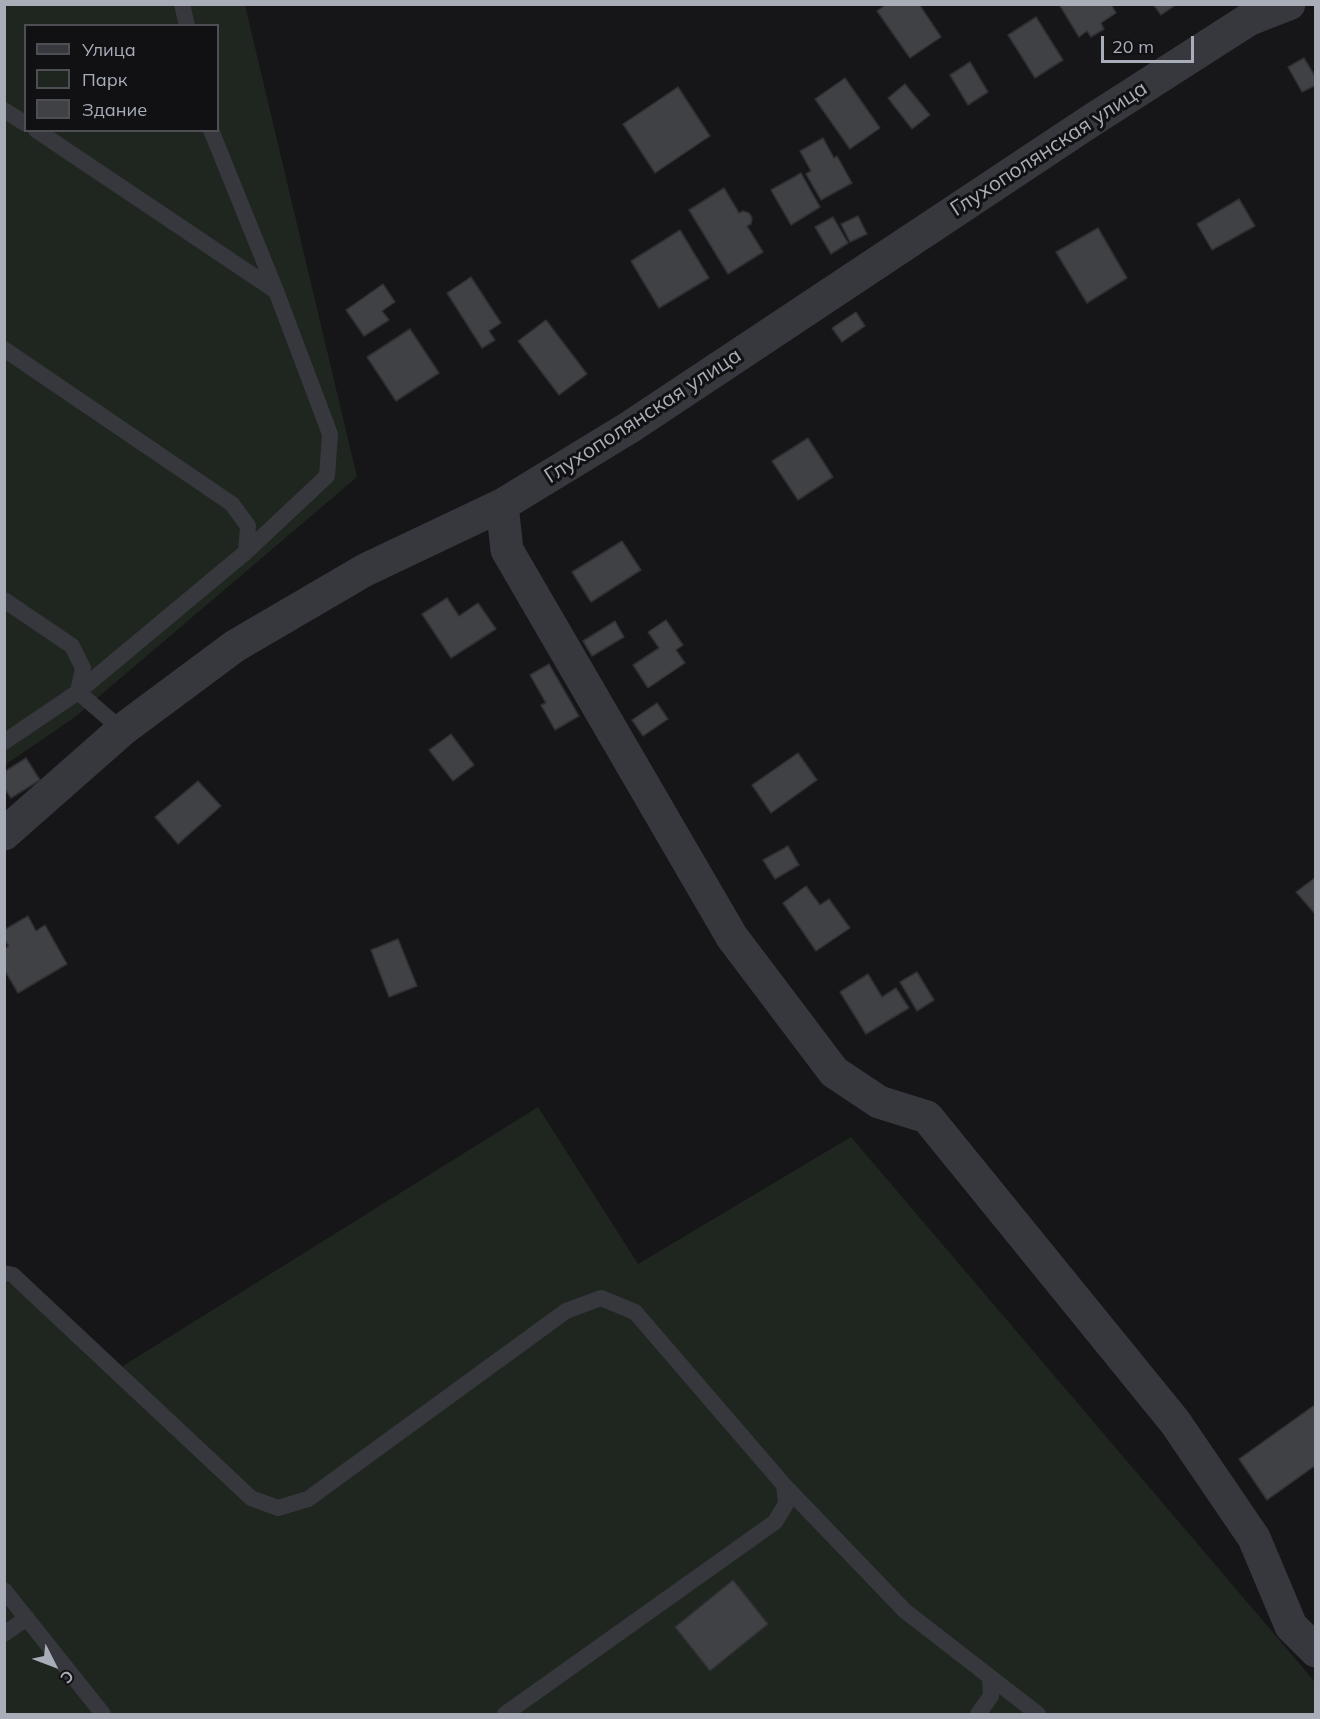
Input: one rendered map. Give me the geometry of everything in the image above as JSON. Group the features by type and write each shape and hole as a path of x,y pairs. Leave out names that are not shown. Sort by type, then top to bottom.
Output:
{"street":[{"name":"Глухополянская улица","path":"4,834 122,730 235,646 365,570 502,505 630,427 1089,122 1238,26 1289,4"},
{"path":"502,505 507,550 732,936 834,1072 879,1102 927,1117 1174,1422 1254,1538 1291,1626 1316,1651"}],"lane":[{"path":"182,4 187,24"},
{"path":"4,110 24,123"},
{"path":"39,132 276,291"},
{"path":"4,742 78,692 246,552 327,476 330,434 276,291 212,132"},
{"path":"4,349 232,504 248,526 246,552"},
{"path":"4,600 72,646 83,668 78,692"},
{"path":"78,692 122,730"},
{"path":"4,1273 13,1275 251,1498 278,1508 308,1499 566,1311 601,1298 635,1312 784,1485 905,1611 1038,1714"},
{"path":"505,1714 775,1522 786,1504 784,1485"},
{"path":"4,1590 103,1714"},
{"path":"4,1634 27,1618"},
{"path":"978,1714 992,1696 990,1678"}],"green space":[{"path":"5,5 245,5 357,477 75,717 5,765"},
{"path":"538,1107 638,1264 851,1137 1316,1683 1315,1714 5,1714 5,1282 12,1284 110,1374"}],"building":[{"path":"887,4 919,4 941,37 910,58 877,11"},
{"path":"1059,4 1111,4 1116,13 1101,23 1104,29 1091,37 1087,31 1079,37"},
{"path":"1153,4 1177,4 1161,15"},
{"path":"1036,17 1063,60 1035,78 1008,35"},
{"path":"1304,58 1316,78 1316,85 1302,92 1288,67"},
{"path":"970,62 988,92 968,105 950,75"},
{"path":"845,78 880,128 850,149 815,99"},
{"path":"905,84 930,115 912,129 888,98"},
{"path":"678,87 710,136 655,173 623,124"},
{"path":"823,138 834,158 837,156 852,183 821,200 806,174 811,171 800,151"},
{"path":"801,173 820,207 791,225 771,190"},
{"path":"724,188 739,213 743,211 749,213 752,218 751,224 747,226 763,252 728,274 689,210"},
{"path":"1239,199 1255,226 1212,250 1197,224"},
{"path":"858,216 867,234 850,242 841,224"},
{"path":"833,217 848,243 831,254 815,227"},
{"path":"1098,228 1127,278 1087,303 1056,252"},
{"path":"680,230 709,278 659,308 631,261"},
{"path":"471,277 501,323 489,331 495,340 482,348 447,293"},
{"path":"383,284 395,302 382,311 389,320 364,336 346,310"},
{"path":"856,312 865,326 842,342 832,328"},
{"path":"546,320 587,374 559,395 518,341"},
{"path":"410,329 439,373 396,401 367,357"},
{"path":"808,438 833,477 798,500 772,461"},
{"path":"622,541 641,570 591,602 572,572"},
{"path":"447,598 459,616 478,603 496,629 451,658 422,614"},
{"path":"666,620 683,645 676,650 685,663 648,688 633,665 659,648 648,632"},
{"path":"615,621 624,637 592,656 583,641"},
{"path":"549,664 579,716 555,730 541,705 546,703 530,675"},
{"path":"657,703 668,719 643,736 632,720"},
{"path":"451,734 474,765 453,781 429,750"},
{"path":"798,753 817,780 771,813 752,785"},
{"path":"26,758 40,780 11,798 4,788 4,772"},
{"path":"198,781 221,806 178,844 155,817"},
{"path":"788,846 799,865 775,879 763,860"},
{"path":"1316,877 1316,915 1296,892"},
{"path":"806,886 820,905 829,899 850,928 816,951 783,903"},
{"path":"28,916 36,931 45,925 67,964 18,993 4,969 4,949 9,946 4,939 4,930"},
{"path":"398,939 417,986 389,997 371,950"},
{"path":"917,972 934,1000 917,1011 900,982"},
{"path":"868,974 882,997 896,988 909,1008 866,1034 840,992"},
{"path":"1316,1404 1316,1465 1267,1500 1239,1459"},
{"path":"733,1580 768,1624 710,1671 675,1627"}]}
